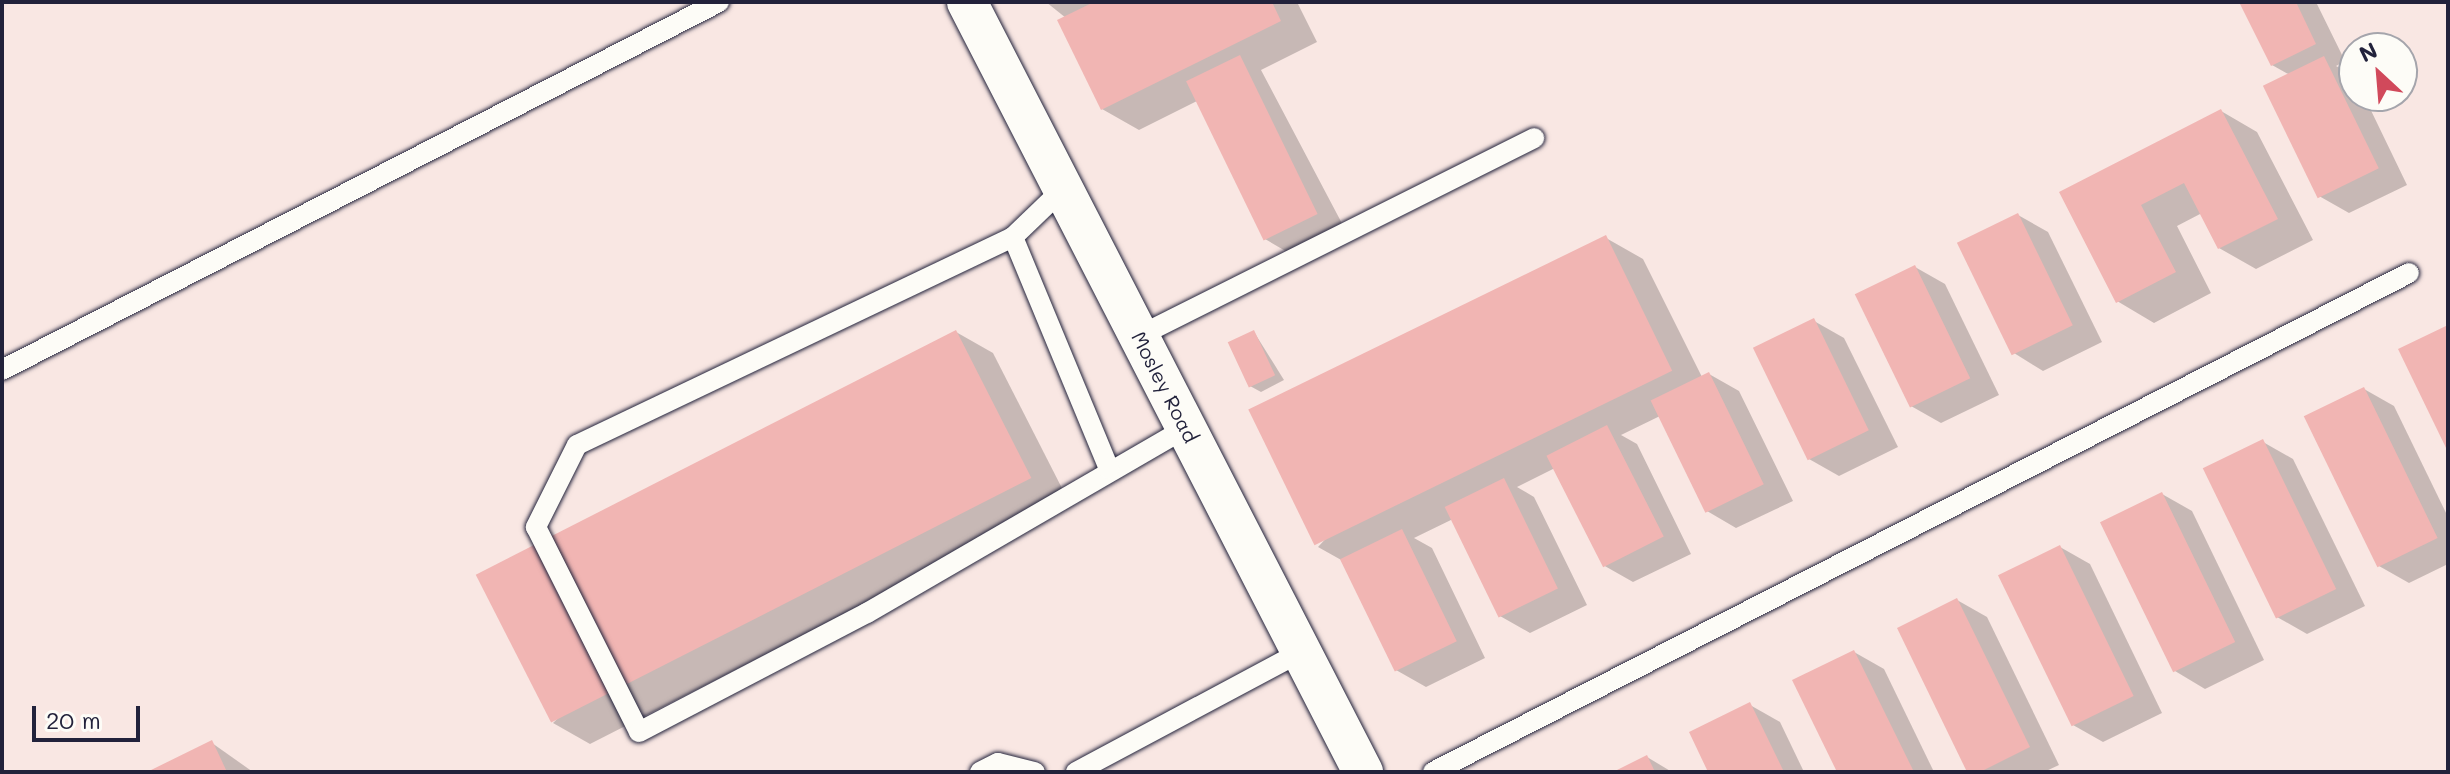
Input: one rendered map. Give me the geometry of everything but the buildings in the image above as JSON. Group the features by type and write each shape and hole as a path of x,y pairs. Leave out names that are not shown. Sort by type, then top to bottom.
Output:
{"street":[{"name":"Mosley Road","path":"967,2 1363,772"}],"lane":[{"path":"2,370 719,2"},
{"path":"1139,336 1534,138"},
{"path":"1063,189 1013,237 577,445 536,527 639,732 867,613 1109,469 1186,428"},
{"path":"1013,237 1109,469"},
{"path":"1433,772 2409,273"},
{"path":"1086,769 1301,652"},
{"path":"980,772 998,763 1035,772"}]}
